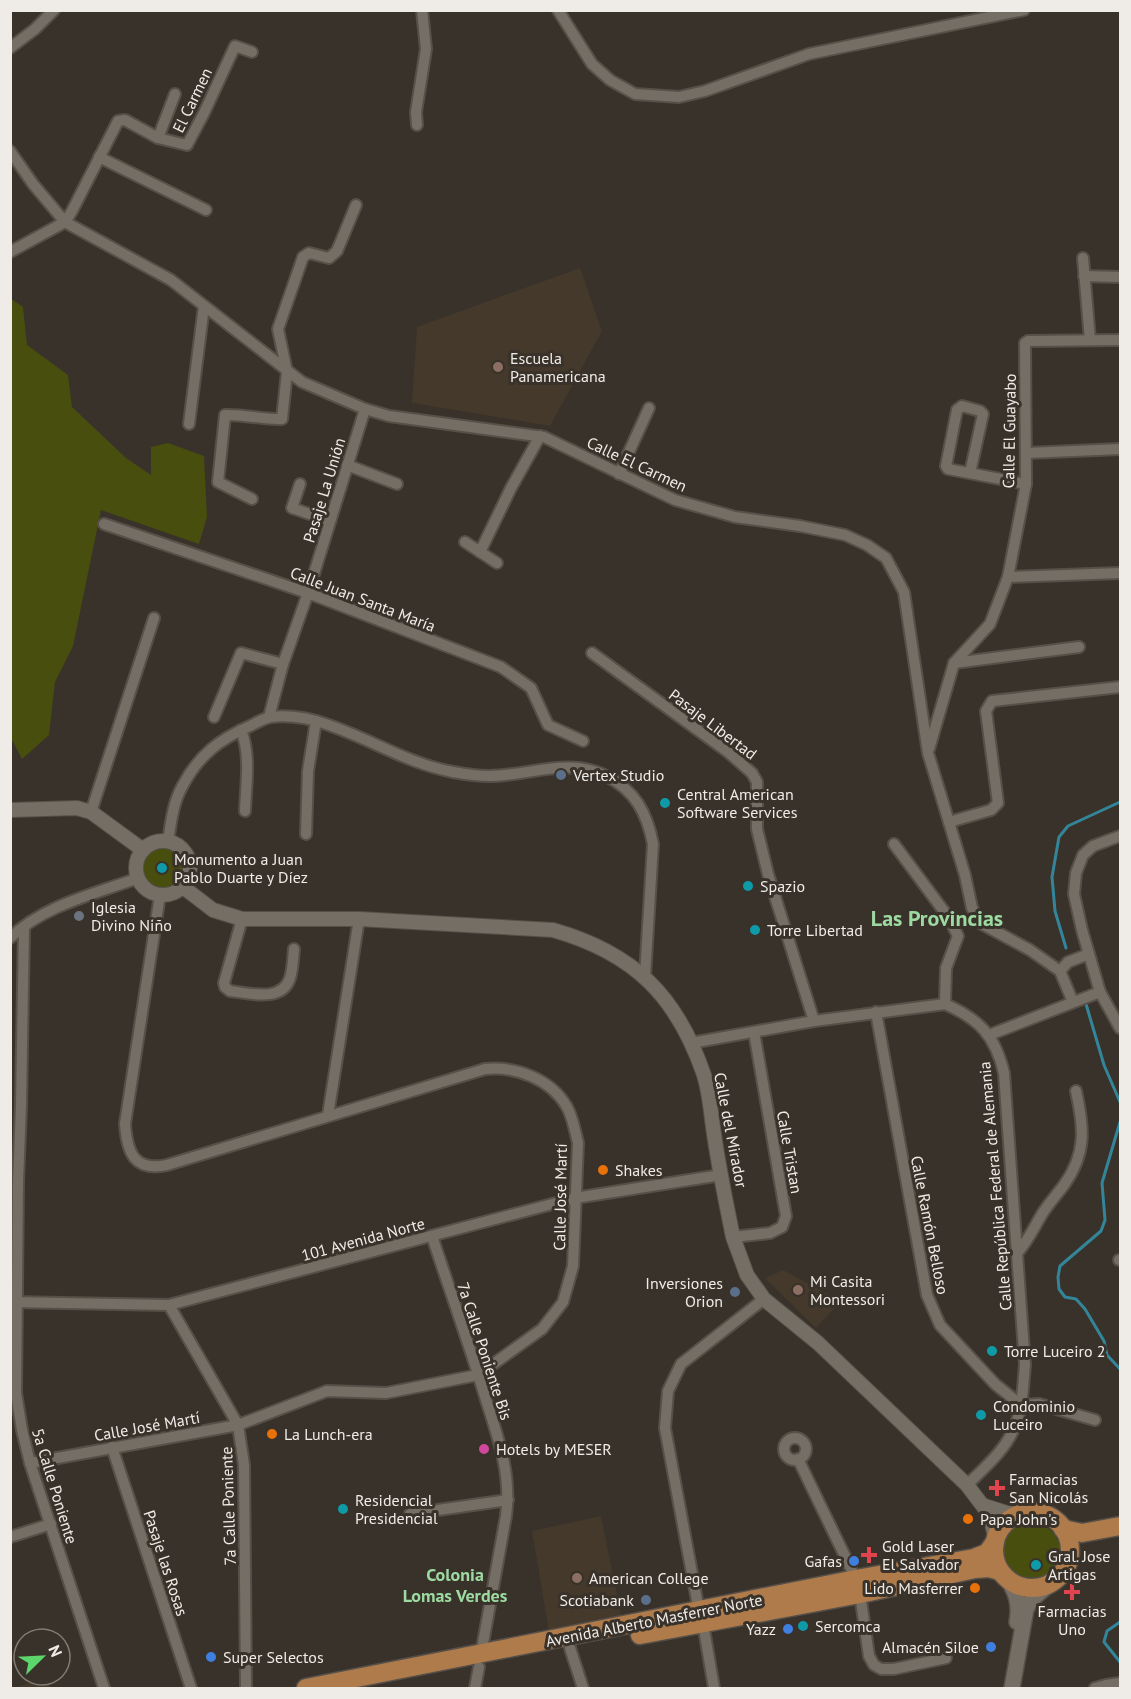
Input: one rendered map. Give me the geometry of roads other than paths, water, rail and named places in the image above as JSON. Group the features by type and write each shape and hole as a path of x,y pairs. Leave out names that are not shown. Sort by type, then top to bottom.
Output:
{"main road":[{"path":"1007,1689 1019,1609 1015,1592 995,1556 995,1541 1008,1521 1022,1514 1036,1513 1054,1520 1063,1529 1068,1538 1069,1558"},
{"path":"1063,1529 1082,1533 1120,1526"},
{"path":"1012,1689 1026,1609 1032,1599 1061,1574 1069,1558 1077,1551 1089,1545 1120,1538"},
{"name":"Avenida Alberto Masferrer Norte","path":"858,1587 981,1556 987,1553 995,1541"},
{"name":"Avenida Alberto Masferrer Norte","path":"306,1689 480,1660 858,1587 975,1569 989,1568 1004,1575"},
{"path":"1004,1575 1026,1588 1042,1587 1051,1583"},
{"name":"Avenida Alberto Masferrer Norte","path":"369,1689 480,1660 570,1648 701,1617"}],"street":[{"path":"10,48 35,29 54,10"},
{"path":"417,125 416,112 426,49 422,10"},
{"path":"558,10 586,56 610,80 635,94 679,97 705,91 809,54 1024,10"},
{"name":"El Carmen","path":"65,222 118,121 125,120 158,138 187,145 235,46 252,52"},
{"path":"158,138 175,94"},
{"path":"10,151 33,184 65,222 10,252"},
{"path":"99,157 206,210"},
{"path":"252,499 218,482 225,416 282,420 287,372 278,328 303,257 309,253 329,258 337,251 356,205"},
{"name":"Calle El Carmen","path":"65,222 171,280 302,382 365,409 389,416 540,436 675,500 735,517 845,535 867,545 886,558 904,592 928,753 965,875 972,908 982,924 1030,950 1060,971"},
{"path":"1083,258 1090,340 1120,340"},
{"path":"1084,276 1120,277"},
{"path":"189,424 204,306"},
{"name":"Calle El Guayabo","path":"928,753 954,663 990,624 1008,577 1026,484 1024,346 1028,341 1090,340"},
{"path":"970,473 983,414 962,406 957,410 946,466 970,473 1026,484"},
{"path":"619,474 649,408"},
{"name":"Pasaje La Unión","path":"269,717 283,664 308,593 365,409"},
{"path":"480,552 511,488 540,436"},
{"path":"1027,453 1120,449"},
{"path":"347,465 397,484"},
{"path":"300,484 292,508 330,521"},
{"name":"Calle Juan Santa María","path":"104,524 308,593 501,667 531,688 548,725 583,741"},
{"path":"465,542 497,563"},
{"path":"1008,577 1120,573"},
{"path":"91,812 154,618"},
{"path":"954,663 1079,647"},
{"path":"214,717 241,653 283,664"},
{"name":"Pasaje Libertad","path":"592,653 728,752 752,773 757,782 757,829 768,874 814,1021"},
{"path":"949,822 991,810 998,803 986,711 992,701 1120,687"},
{"path":"168,842 176,799 190,773 216,744 269,717 316,721 418,763 453,772 489,776 549,768 584,769 604,775 622,787 633,796 644,812 653,844 645,976"},
{"path":"306,834 308,771 316,721"},
{"path":"241,730 246,741 245,811"},
{"path":"10,810 77,808 91,812 144,850"},
{"path":"1120,836 1093,846 1083,855 1076,873 1074,894 1100,992 1120,1028"},
{"path":"168,842 182,849 187,856 190,872 183,886 172,894 159,895 147,889 138,878 137,863 144,850 154,843 168,842"},
{"path":"691,1043 814,1021 945,1004 945,968 958,936 950,918 894,844"},
{"path":"10,938 52,910 138,878"},
{"name":"Calle del Mirador","path":"183,886 213,910 242,919 359,919 553,930 576,936 610,952 645,976 674,1012 691,1043 704,1078 733,1238 747,1275 764,1299 818,1343 967,1485 985,1506 995,1541"},
{"name":"Calle José Martí","path":"30,1463 238,1425 327,1391 386,1393 478,1375 542,1329 563,1302 573,1266 578,1143 574,1124 567,1106 544,1083 530,1075 500,1067 485,1069 328,1115 167,1165 149,1167 134,1158 129,1150 125,1124 159,895"},
{"path":"242,919 224,982 225,987 230,991 267,995 276,993 290,979 294,949"},
{"path":"328,1115 359,919"},
{"name":"5a Calle Poniente","path":"24,927 14,1181 13,1392 30,1463 104,1689"},
{"path":"1073,1002 1060,971 1068,962 1089,954"},
{"path":"989,1035 1100,992"},
{"name":"Calle República Federal de Alemania","path":"945,1004 957,1009 981,1026 989,1035 999,1052 1004,1073 1025,1365 1021,1405 1015,1426 1006,1443 967,1485"},
{"name":"Calle Ramón Belloso","path":"876,1012 927,1295 940,1325 995,1384 1021,1405"},
{"name":"Calle Tristan","path":"733,1238 771,1233 782,1227 786,1216 754,1032"},
{"path":"1017,1253 1027,1243 1042,1214 1065,1184 1075,1166 1082,1146 1083,1121 1076,1091"},
{"name":"101 Avenida Norte","path":"14,1302 169,1305 575,1198 721,1175"},
{"name":"7a Calle Poniente Bis","path":"432,1236 504,1461 508,1500 475,1689"},
{"path":"714,1689 665,1428 668,1390 681,1364 764,1299"},
{"name":"7a Calle Poniente","path":"169,1305 238,1425 244,1465 246,1689"},
{"path":"1021,1405 1039,1404 1095,1420"},
{"name":"Pasaje las Rosas","path":"112,1447 191,1689"},
{"path":"798,1459 858,1587 869,1656 874,1665 881,1669 894,1669 946,1658"},
{"path":"410,1514 508,1500"},
{"path":"985,1506 1003,1512 1022,1514"},
{"path":"10,1537 51,1524"},
{"path":"570,1648 583,1689"},
{"path":"1095,1689 1106,1684 1120,1683"}],"waterway":[{"path":"1066,948 1055,911 1052,877 1059,837 1068,826 1120,802"},
{"path":"1086,1004 1104,1065 1120,1102"},
{"path":"1120,1122 1102,1183 1105,1220 1101,1231 1060,1266 1058,1277 1059,1289 1065,1297 1076,1299 1085,1309 1104,1341 1107,1355 1120,1369"},
{"path":"1120,1622 1107,1631 1104,1642 1120,1662"}],"place":[{"name":"Escuela Panamericana","path":"498,367"},
{"name":"Vertex Studio","path":"561,775"},
{"name":"Central American Software Services","path":"665,803"},
{"name":"Monumento a Juan Pablo Duarte y Díez","path":"162,868"},
{"name":"Spazio","path":"748,886"},
{"name":"Iglesia Divino Niño","path":"79,916"},
{"name":"Torre Libertad","path":"755,930"},
{"name":"Shakes","path":"603,1170"},
{"name":"Mi Casita Montessori","path":"798,1290"},
{"name":"Inversiones Orion","path":"735,1292"},
{"name":"Torre Luceiro 2","path":"992,1351"},
{"name":"Condominio Luceiro","path":"981,1415"},
{"name":"La Lunch-era","path":"272,1434"},
{"name":"Hotels by MESER","path":"484,1449"},
{"name":"Farmacias San Nicolás","path":"997,1488"},
{"name":"Residencial Presidencial","path":"343,1509"},
{"name":"Papa John's","path":"968,1519"},
{"name":"Gold Laser El Salvador","path":"869,1555"},
{"name":"Gafas","path":"854,1561"},
{"name":"Gral. Jose Artigas","path":"1036,1565"},
{"name":"American College","path":"577,1578"},
{"name":"Lido Masferrer","path":"975,1588"},
{"name":"Farmacias Uno","path":"1072,1592"},
{"name":"Scotiabank","path":"646,1600"},
{"name":"Sercomca","path":"803,1626"},
{"name":"Yazz","path":"788,1629"},
{"name":"Almacén Siloe","path":"991,1647"},
{"name":"Super Selectos","path":"211,1657"}],"district":[{"name":"Las Provincias","path":"937,918"},
{"name":"Colonia Lomas Verdes","path":"455,1585"}]}
